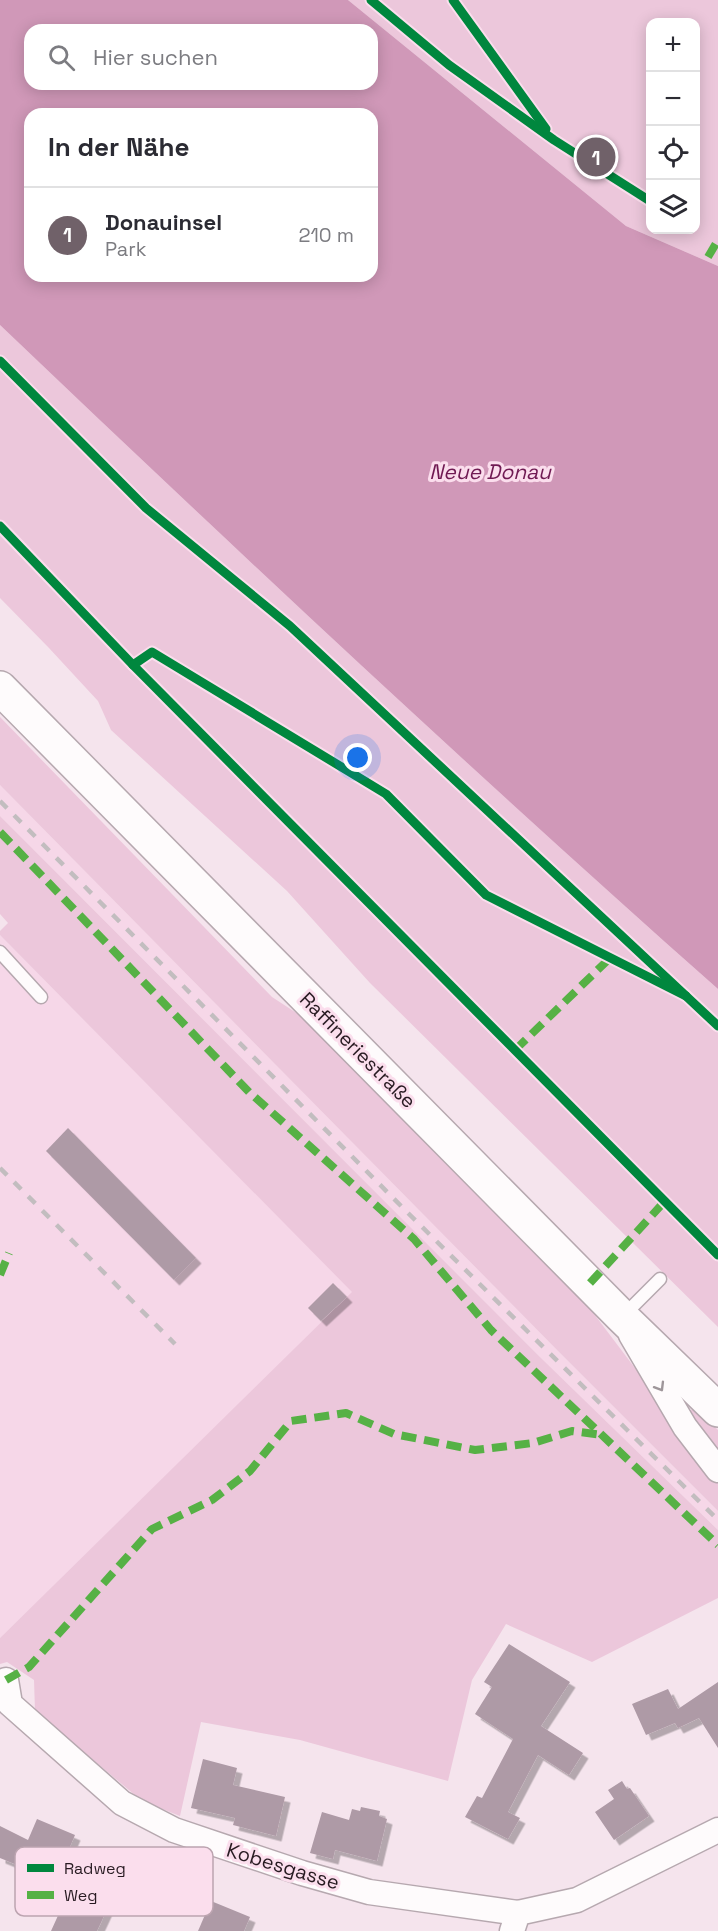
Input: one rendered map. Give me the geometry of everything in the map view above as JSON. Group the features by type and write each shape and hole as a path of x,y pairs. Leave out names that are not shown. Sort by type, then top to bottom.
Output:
{"main road":[{"name":"Raffineriestraße","path":"0,688 622,1317 718,1410"}],"street":[{"path":"622,1317 641,1355 685,1427 718,1470"},
{"name":"Kobesgasse","path":"6,1680 10,1704 122,1803 174,1830 302,1873 369,1892 515,1922"},
{"path":"515,1922 577,1900 718,1830"}],"lane":[{"path":"0,952 41,997"},
{"path":"622,1317 660,1279"}],"shaded area":[{"path":"348,0 718,0 718,266 626,226"},
{"path":"0,325 356,660 718,989 718,1327 370,983 287,891 111,730 98,701 0,598"},
{"path":"0,717 272,997 321,1029 585,1302 718,1478 718,1511 0,785"},
{"path":"0,785 718,1511 718,1530 540,1357 0,816"},
{"path":"0,816 540,1357 718,1530 718,1598 592,1662 506,1624 472,1680 448,1781 300,1740 201,1722 180,1816 142,1801 35,1711 34,1680 7,1662 0,1664 0,1638 352,1292 0,935 0,931 8,923 0,914"},
{"path":"0,935 353,1292 0,1638"},
{"path":"694,1409 718,1430 718,1463 688,1411"}],"water":[{"name":"Neue Donau","path":"0,0 348,0 378,24 24,24 24,90 378,90 378,24 626,226 718,266 718,989 536,826 177,493 0,325"}],"building":[{"path":"68,1128 196,1258 174,1280 46,1151"},
{"path":"333,1283 347,1297 321,1321 308,1308"},
{"path":"509,1644 570,1682 541,1726 583,1753 569,1775 538,1755 508,1812 520,1818 508,1839 465,1817 477,1796 482,1798 513,1739 475,1714 492,1687 484,1682"},
{"path":"718,1682 718,1748 699,1718 678,1728 675,1723 646,1735 632,1704 668,1689 678,1709"},
{"path":"203,1759 237,1768 233,1785 285,1797 276,1836 233,1825 235,1818 191,1808"},
{"path":"622,1781 627,1789 630,1788 649,1816 614,1840 595,1812 614,1799 608,1790"},
{"path":"361,1807 380,1811 379,1816 387,1819 377,1861 335,1850 333,1859 310,1853 322,1812 349,1820 352,1809 360,1811"},
{"path":"37,1819 75,1835 70,1847 15,1847 15,1864 0,1858 0,1826 28,1840"},
{"path":"213,1902 250,1917 244,1931 198,1931 204,1916 213,1916"},
{"path":"58,1916 104,1916 97,1931 51,1931"}],"railway":[{"path":"0,801 409,1214 718,1520"},
{"path":"0,1168 175,1344"}],"marked path":[{"path":"708,257 718,240"},
{"path":"0,832 249,1092 414,1239 491,1330 718,1545"},
{"path":"515,1050 610,958"},
{"path":"590,1283 665,1201"},
{"path":"0,1275 9,1253"},
{"path":"6,1680 29,1667 152,1529 212,1500 250,1471 291,1421 346,1413 394,1434 475,1450 533,1443 572,1431 603,1435"}],"cycle path":[{"path":"371,0 449,65 554,140 646,198"},
{"path":"453,0 546,129"},
{"path":"0,361 146,508 290,626 686,996"},
{"path":"0,526 133,665 718,1255"},
{"path":"133,665 152,652 386,794 486,895 686,996 718,1026"}],"place":[{"name":"Donauinsel","path":"596,157"}]}
